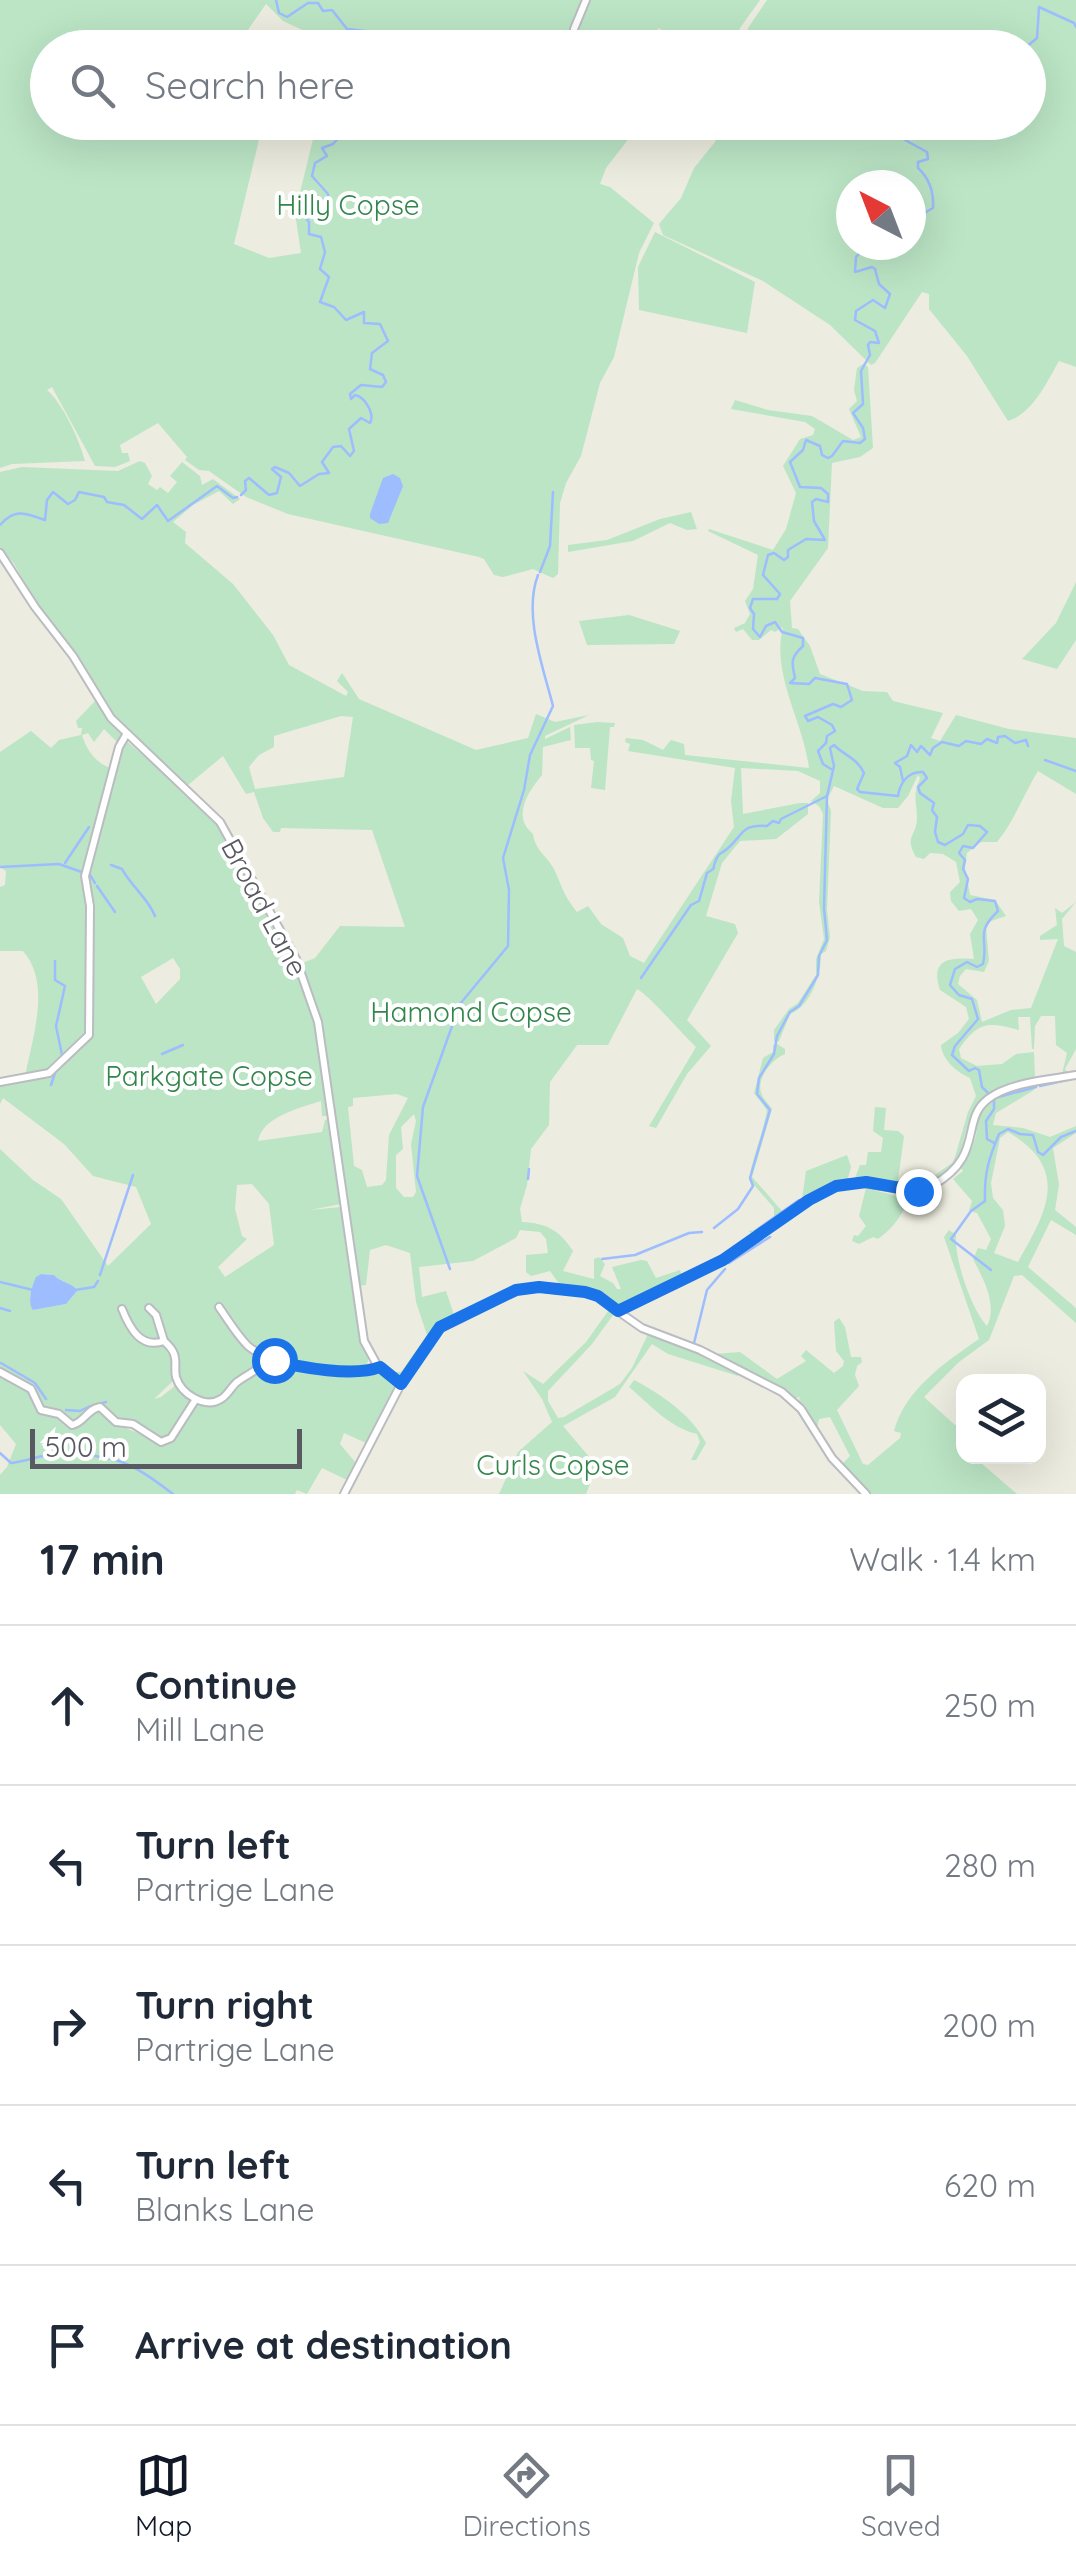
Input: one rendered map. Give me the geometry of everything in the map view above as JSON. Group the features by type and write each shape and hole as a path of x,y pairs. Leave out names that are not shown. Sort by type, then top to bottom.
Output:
{"street":[{"path":"574,30 586,0"},
{"name":"Broad Lane","path":"1,553 34,607 73,656 100,703 126,735 220,822 306,982 318,1022 363,1335 380,1367 401,1384"},
{"path":"0,1082 49,1073 90,1035 90,906 85,874 119,747 126,735"},
{"path":"618,1311 723,1260 809,1200 836,1186 866,1182 918,1191 932,1186 964,1158 975,1116 992,1096 1076,1075"},
{"path":"344,1494 401,1384 440,1327 516,1290 539,1287 598,1296 642,1328 700,1350 788,1396 801,1409 832,1458 866,1494"},
{"path":"219,1307 246,1344 268,1357 332,1370 380,1367"},
{"path":"122,1308 144,1342 164,1341"},
{"path":"149,1308 174,1354 178,1382 196,1399 210,1403 222,1398 268,1357"},
{"path":"0,1372 32,1389 41,1410 59,1414 72,1424 98,1406 122,1424 130,1423 158,1441 168,1442 196,1399"}],"green space":[{"name":"Hilly Copse","path":"0,0 583,0 572,30 302,30 283,21 266,4 248,30 30,30 30,140 259,140 234,244 269,258 301,253 295,213 313,140 628,140 606,168 600,184 610,187 654,223 639,253 614,357 600,383 581,456 560,503 558,574 553,578 533,569 503,577 494,575 479,557 288,514 246,497 209,471 199,470 185,460 187,457 158,423 120,445 130,461 115,467 95,466 52,387 47,390 70,422 85,461 12,464 0,468"},
{"path":"588,0 760,0 739,30 575,30"},
{"path":"767,0 1076,0 1076,367 1059,361 1038,396 1017,417 1008,421 967,356 929,309 929,294 922,292 871,365 830,325 763,281 663,235 659,224 681,198 694,168 715,140 1046,140 1046,30 747,30"},
{"path":"655,232 755,282 747,333 639,310 638,267"},
{"name":"Hamond Copse","path":"863,364 868,367 873,448 860,457 832,463 828,548 790,601 792,628 798,629 810,646 820,674 863,691 887,692 893,701 943,713 931,738 940,741 956,715 1009,729 1076,738 1076,794 1038,771 997,842 981,842 967,853 970,895 995,900 1006,916 986,926 989,961 984,972 966,969 958,984 977,1000 982,1022 1011,1010 1031,1008 1058,939 1040,940 1040,936 1057,925 1055,908 1062,913 1076,902 1062,919 1064,946 1076,952 1076,1049 1065,1069 1068,1073 1062,1074 1067,1053 1056,1045 1055,1016 1041,1016 1035,1026 1034,1049 1030,1017 1018,1017 1019,1030 984,1026 959,1049 961,1058 977,1066 1002,1064 1016,1054 1034,1052 1035,1079 984,1097 975,1107 956,1161 937,1182 921,1187 911,1187 881,1179 855,1178 860,1165 866,1165 868,1152 881,1152 883,1138 873,1131 875,1107 886,1108 884,1130 898,1131 904,1136 898,1180 919,1186 955,1157 976,1096 970,1078 951,1065 941,1045 969,1019 966,1007 940,990 937,972 949,960 974,959 970,934 978,920 971,909 959,911 951,901 950,892 960,882 956,862 943,854 916,857 913,850 918,775 898,808 883,808 834,786 827,800 831,811 827,910 830,937 809,997 790,1014 779,1041 774,1042 774,1030 816,975 816,959 824,939 819,902 823,814 811,801 820,793 820,781 798,771 741,768 743,814 808,803 808,814 776,839 740,841 722,863 706,916 735,924 738,933 687,1020 711,1046 687,1074 656,1128 649,1126 696,1047 637,989 608,1045 577,1045 550,1082 549,1125 531,1149 520,1209 522,1222 552,1229 573,1251 563,1271 594,1279 594,1259 599,1257 605,1264 600,1276 617,1289 621,1289 612,1267 641,1260 647,1261 656,1278 680,1270 682,1278 626,1305 617,1304 599,1292 560,1285 550,1271 531,1276 526,1272 526,1255 548,1253 546,1239 540,1232 520,1230 516,1238 473,1261 419,1267 422,1297 446,1291 454,1315 439,1323 403,1376 396,1377 391,1372 401,1372 427,1335 416,1302 410,1253 386,1245 370,1250 366,1285 358,1286 322,1035 316,1003 300,964 315,958 340,926 405,927 372,830 281,828 280,832 273,832 263,818 254,792 246,794 223,756 188,785 113,716 74,651 37,604 13,562 0,550 0,472 22,467 118,471 140,461 152,476 148,484 168,493 177,482 170,476 182,462 200,476 202,485 213,479 240,499 233,504 219,491 173,522 186,532 185,543 233,584 273,635 289,665 346,696 348,692 337,681 342,673 359,699 476,750 528,738 536,714 555,722 589,715 545,736 570,727 571,740 543,747 542,775 527,797 523,820 577,912 588,906 601,924 623,938 630,956 644,963 734,827 731,801 735,768 628,751 630,744 625,742 626,738 643,740 663,750 671,740 684,744 685,755 809,768 784,680 780,645 783,627 771,630 759,640 752,640 743,629 736,632 734,628 745,623 750,614 745,601 753,589 758,555 708,531 773,550 786,529 796,493 783,466 800,439 813,435 815,429 805,422 731,409 735,400 768,410 812,416 853,440 861,437 849,409 857,401 857,368","holes":["341,716 353,717 344,777 255,789 249,767 259,755 274,747 274,736","397,1094 408,1098 389,1135 386,1180 382,1185 367,1187 362,1170 354,1166 348,1107 353,1106 353,1098","414,1114 413,1197 404,1197 396,1188 396,1155 403,1149 401,1127"]},
{"path":"691,512 697,529 687,530 670,523 633,541 568,552 568,545 607,540 660,519"},
{"path":"1076,582 1076,640 1057,669 1022,659 1056,623"},
{"path":"629,615 680,631 674,644 587,645 579,621"},
{"path":"95,701 122,736 118,743 104,729 94,742 88,733 82,735 92,755 111,768 83,875 89,907 89,1030 52,1069 25,1077 38,1012 37,979 23,951 0,951 0,887 5,885 6,871 0,867 0,752 31,731 51,748 59,740 81,735 82,728 78,728 76,721"},
{"path":"615,723 610,727 605,790 591,788 594,761 590,748 575,748 574,725"},
{"name":"Parkgate Copse","path":"124,739 209,812 231,845 229,849 233,849 239,861 236,865 241,864 241,874 245,874 247,885 255,892 252,896 257,896 268,915 265,919 271,919 280,933 277,936 282,936 303,980 316,1026 329,1116 322,1116 321,1101 302,1107 266,1126 258,1141 322,1132 325,1120 329,1119 341,1204 310,1210 341,1207 360,1329 369,1357 365,1371 382,1372 395,1385 366,1443 344,1433 340,1444 356,1463 347,1480 322,1468 307,1494 297,1490 295,1494 0,1494 0,1475 16,1444 0,1425 0,1373 30,1389 40,1411 59,1415 73,1427 99,1409 119,1425 165,1444 174,1438 197,1403 223,1401 240,1382 253,1377 265,1364 263,1362 216,1400 197,1398 180,1384 177,1355 164,1335 157,1312 147,1307 156,1318 162,1338 152,1343 140,1336 122,1309 137,1336 149,1343 164,1344 173,1357 174,1380 154,1399 176,1385 193,1400 171,1435 161,1441 134,1423 118,1421 100,1405 92,1406 78,1421 71,1422 59,1412 43,1409 30,1385 0,1370 0,1149 33,1180 61,1199 108,1266 151,1224 136,1187 93,1176 64,1144 3,1098 0,1104 0,1083 42,1077 58,1070 87,1043 92,1033 89,1002 94,906 88,873","holes":["173,958 180,969 180,979 156,1004 141,977","252,1184 269,1204 274,1245 225,1277 218,1267 247,1239 242,1236 235,1209 237,1185","54,1275 77,1291 66,1304 33,1310 31,1296 38,1277"]},
{"path":"777,1044 785,1049 785,1054 771,1064 761,1082 762,1095 772,1109 752,1177 782,1211 793,1208 752,1235 749,1231 774,1217 774,1208 749,1179 767,1110 754,1093 763,1058"},
{"path":"1035,1085 1034,1090 996,1113 993,1125 1023,1128 1050,1137 1076,1126 1076,1133 1053,1148 1059,1185 1055,1210 1076,1227 1076,1235 1051,1220 1028,1267 1076,1308 1076,1323 1022,1275 1014,1276 989,1340 959,1362 924,1397 956,1425 956,1464 982,1464 1017,1494 870,1494 841,1465 850,1456 830,1417 819,1419 817,1429 804,1409 806,1406 798,1403 800,1397 794,1399 714,1354 740,1352 777,1379 806,1361 801,1356 806,1350 834,1373 844,1361 836,1351 834,1322 839,1318 845,1327 851,1357 861,1357 862,1362 855,1375 859,1386 837,1410 863,1464 868,1465 900,1438 901,1433 894,1431 899,1416 916,1390 979,1339 944,1237 949,1230 956,1235 961,1269 975,1308 987,1326 990,1318 988,1292 973,1259 978,1248 986,1250 991,1239 977,1213 969,1211 972,1201 953,1179 963,1171 960,1167 970,1152 980,1117 993,1100","holes":["1008,1132 1028,1146 1040,1161 1048,1192 1038,1225 1018,1262 994,1253 1005,1226 1003,1210 993,1198 991,1183 1000,1138"]},
{"path":"847,1155 851,1167 848,1178 802,1199 806,1171"},
{"path":"866,1188 908,1199 888,1230 878,1239 873,1237 859,1244 852,1241 866,1226 859,1216"},
{"name":"Curls Copse","path":"611,1307 616,1311 592,1344 548,1391 548,1401 558,1418 620,1384 648,1334 662,1338 664,1333 738,1372 738,1376 668,1354 652,1344 615,1397 563,1426 597,1466 586,1494 499,1494 518,1452 552,1422 523,1371 543,1384 586,1342"},
{"path":"634,1380 665,1399 692,1423 706,1443 696,1460 691,1460 700,1442 697,1434 677,1426 653,1408 629,1387"}],"water":[{"path":"393,474 403,486 388,523 379,524 370,514 383,478"},
{"path":"41,1274 54,1275 77,1291 66,1304 33,1310 32,1289"}],"waterway":[{"path":"276,0 279,13 287,17 308,3 318,3 323,11 332,10 347,29 356,30"},
{"path":"1038,30 1039,7 1076,27"},
{"path":"241,495 249,478 269,495 277,493 281,477 272,469 275,467 289,473 300,486 319,474 329,473 322,462 333,447 341,446 350,456 354,451 349,429 361,418 370,423 365,402 355,395 351,399 350,394 361,385 382,387 386,382 383,375 370,369 372,353 388,341 380,324 364,323 364,312 346,320 334,307 320,302 329,277 320,269 325,252 321,237 309,234 309,222 301,212 319,199 328,199 312,176 315,163 327,156 322,148 337,140"},
{"path":"905,140 927,152 928,159 918,162 920,170"},
{"path":"926,178 933,197 933,208 926,212"},
{"path":"831,769 823,764 818,751 835,731 818,717 808,721 805,716 833,704 841,707 852,700 847,684 815,678 809,684 790,683 795,678 793,660 803,646 803,638 782,632 775,622 766,626 760,637 753,629 754,614 750,608 753,599 777,599 780,594 763,575 768,555 774,553 784,560 788,550 806,539 825,540 814,521 812,502 828,502 828,494 821,488 800,487 790,462 803,450 806,440 820,446 822,455 828,458 843,441 860,443 865,439 853,413 863,404 861,371 870,355 868,345 879,343 875,331 855,320 856,311 873,300 885,308 890,294 879,284 872,267 855,272 856,260"},
{"path":"0,525 16,514 45,520 47,500 53,492 68,504 79,492 104,497 107,502 124,505 142,519 157,505 168,521 217,486 237,497"},
{"path":"540,572 550,546 553,492"},
{"path":"450,1269 417,1176 423,1107 460,1004 508,946 509,890 503,858 524,790 530,755 553,706 534,623 538,575"},
{"path":"903,781 895,763 907,756 911,745 917,752 921,746 930,755 942,742 959,746 966,741 981,744 987,739 997,743 998,737 1005,736 1015,743 1026,740 1028,746"},
{"path":"714,1228 738,1209 753,1186 750,1178 770,1110 757,1094 759,1078 774,1054 777,1036 790,1012 799,1006 818,975 819,956 827,940 827,796 834,766 830,748 834,745 864,773 857,789 860,792 898,796 906,779 923,772 927,778 918,787 934,803 938,842 945,845 963,834 968,825 980,826 987,832 973,848 963,846 959,853 965,860 963,869 968,879 964,898 970,902 995,901 998,911 984,931 983,964 977,967 967,962 955,969 950,985 959,995 972,999 978,1019 952,1055 969,1071 979,1070 982,1087 994,1099"},
{"path":"1045,760 1076,771"},
{"path":"641,978 691,905 699,901 707,873 714,869 719,854 747,829 767,826 773,821 779,823 827,796"},
{"path":"65,863 89,827"},
{"path":"0,867 59,864 90,875 95,883"},
{"path":"111,865 122,869 155,916"},
{"path":"97,886 115,912"},
{"path":"55,961 55,980 65,986 56,1026 62,1055"},
{"path":"162,1054 183,1045"},
{"path":"51,1085 55,1073"},
{"path":"1040,1086 1076,1078"},
{"path":"995,1098 1036,1087"},
{"path":"994,1099 994,1109 986,1121 987,1139 994,1143"},
{"path":"991,1270 951,1239 971,1211 985,1201 988,1166 999,1134 1008,1129 1033,1135 1038,1152 1043,1155 1061,1137 1076,1131"},
{"path":"528,1179 529,1169"},
{"path":"100,1275 133,1175"},
{"path":"755,1231 799,1200"},
{"path":"602,1259 635,1255 689,1233 702,1232"},
{"path":"729,1263 770,1237"},
{"path":"694,1343 707,1290 725,1269"},
{"path":"75,1290 94,1287 98,1281"},
{"path":"0,1282 33,1290"},
{"path":"0,1308 10,1311"},
{"path":"1,1363 35,1383 46,1399"},
{"path":"88,1407 106,1402"},
{"path":"66,1410 86,1408"},
{"path":"0,1453 11,1463 57,1454 120,1461 173,1494"}],"route":[{"path":"274,1360 332,1370 380,1367 401,1384 440,1327 516,1290 539,1287 592,1293 618,1311 723,1260 789,1213 836,1186 859,1181 918,1191"}]}
